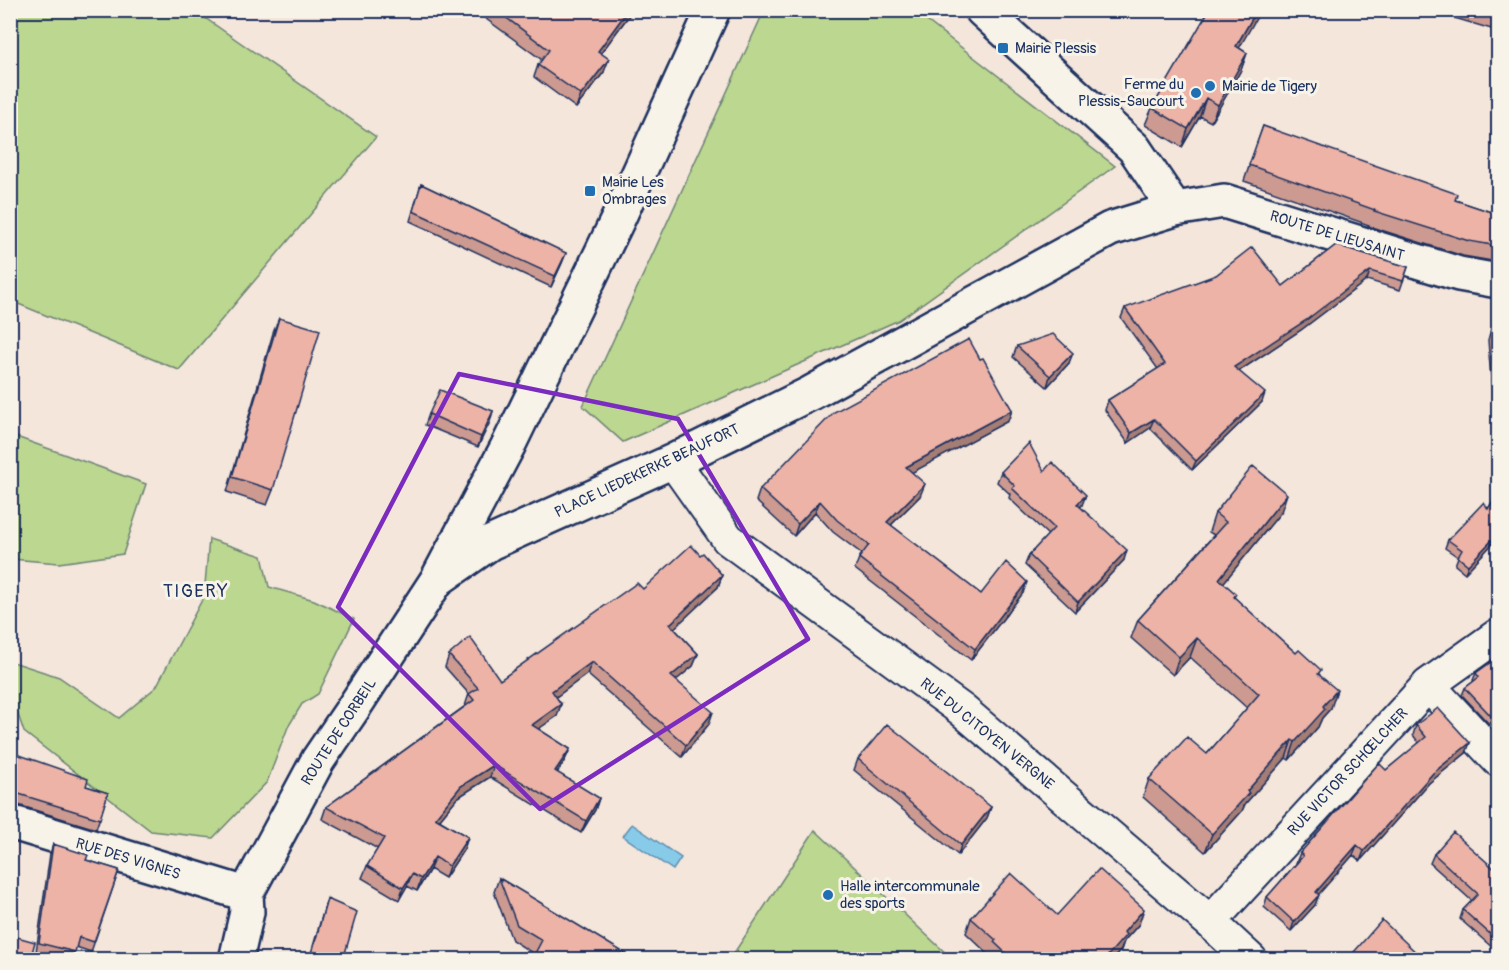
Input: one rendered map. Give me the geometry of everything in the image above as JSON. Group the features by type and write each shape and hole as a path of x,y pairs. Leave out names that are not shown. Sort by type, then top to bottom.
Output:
{"street":[{"path":"437,580 509,444 619,217 713,10"},
{"path":"982,10 1134,148 1176,209"},
{"name":"ROUTE DE LIEUSAINT","path":"1176,209 1224,201 1459,274 1498,281"},
{"name":"PLACE LIEDEKERKE BEAUFORT","path":"437,580 490,543 673,461 811,393 1110,229 1176,209"},
{"name":"RUE DU CITOYEN VERGNE","path":"673,461 728,539 962,710 1210,922 1251,960"},
{"name":"ROUTE DE CORBEIL","path":"236,960 247,912 246,894 318,760 437,580"},
{"name":"RUE VICTOR SCHŒLCHER","path":"1210,922 1428,685 1498,635"},
{"path":"1428,685 1498,760"},
{"name":"RUE DES VIGNES","path":"10,822 246,894"}],"highlighted area":[{"path":"459,374 678,419 808,639 540,809 338,607"}],"green space":[{"path":"10,11 195,11 376,137 179,370 11,301"},
{"path":"764,11 914,11 1115,166 899,320 623,442 583,406"},
{"path":"11,435 146,484 123,554 59,563 11,559"},
{"path":"209,539 262,556 269,587 314,600 354,619 318,694 302,704 288,727 267,782 213,838 151,831 24,732 11,694 10,661 59,677 119,718 156,687 204,596"},
{"name":"Halle intercommunale des sports","path":"815,830 952,959 730,959"}],"water":[{"path":"632,824 681,858 673,870 623,836"}],"building":[{"path":"496,10 628,10 598,51 609,59 581,95 538,65 549,50"},
{"name":"Ferme du Plessis-Saucourt","path":"1209,10 1257,10 1236,46 1247,53 1218,105 1206,98 1188,129 1152,108"},
{"path":"1263,126 1457,194 1455,200 1491,212 1498,211 1498,246 1469,241 1374,211 1249,165"},
{"path":"421,184 566,253 555,276 413,211"},
{"path":"1336,245 1408,267 1403,281 1370,271 1305,321 1234,367 1265,393 1196,461 1154,419 1131,433 1108,400 1165,364 1125,308 1216,275 1252,247 1283,286"},
{"path":"279,318 320,330 273,490 232,477"},
{"path":"1491,329 1498,329 1498,383 1495,383"},
{"path":"1053,334 1073,353 1050,376 1017,346"},
{"path":"969,339 980,359 983,358 1012,410 906,467 925,484 887,522 981,594 1006,562 1027,582 975,649 859,558 869,545 837,520 820,501 798,524 760,489 834,412"},
{"path":"440,390 493,411 481,437 429,414"},
{"path":"1029,443 1044,471 1052,462 1086,495 1077,504 1127,550 1078,602 1029,555 1054,528 1012,488 1015,486 1001,472"},
{"path":"1253,466 1287,494 1219,579 1236,594 1234,597 1296,653 1299,650 1321,670 1318,674 1337,690 1323,706 1325,709 1295,742 1292,740 1212,834 1149,779 1187,737 1207,754 1259,694 1197,638 1179,657 1138,620 1226,522 1215,513"},
{"path":"1498,493 1498,534 1468,565 1458,557 1462,550 1448,540 1484,502 1488,509"},
{"path":"691,545 700,555 703,553 722,575 670,624 698,654 671,676 713,712 686,745 592,662 552,691 561,704 532,725 570,749 555,771 599,798 586,821 494,765 461,786 435,818 468,837 449,866 435,857 421,879 412,874 403,888 367,866 384,838 326,807 474,700 469,694 478,688 449,655 470,637 500,680 637,583 643,589"},
{"path":"1498,657 1498,713 1492,717 1465,688 1479,677 1476,673"},
{"path":"1438,708 1470,743 1433,773 1364,851 1357,845 1316,892 1319,895 1294,922 1267,897 1303,856 1300,853 1379,763 1386,770 1426,737 1416,725"},
{"path":"887,724 991,807 961,845 858,759"},
{"path":"11,752 88,779 86,786 108,793 100,819 19,794 10,794"},
{"path":"1453,832 1498,872 1498,941 1463,910 1478,894 1434,854"},
{"path":"53,844 88,855 86,860 119,870 94,942 79,937 75,952 39,943"},
{"path":"1099,869 1144,909 1124,932 1126,935 1104,960 1013,960 994,942 996,940 971,918 1011,873 1057,915"},
{"path":"499,878 626,954 622,960 533,960 542,940 517,925"},
{"path":"327,899 357,912 343,960 310,960"},
{"path":"1382,920 1424,960 1347,960"},
{"path":"10,935 35,942 30,960 10,960"}],"place":[{"name":"Mairie Plessis","path":"1003,48"},
{"name":"Mairie de Tigery","path":"1210,86"},
{"name":"Ferme du Plessis-Saucourt","path":"1196,93"},
{"name":"Mairie Les Ombrages","path":"590,191"},
{"name":"Halle intercommunale des sports","path":"828,895"}],"district":[{"name":"TIGERY","path":"196,591"}]}
